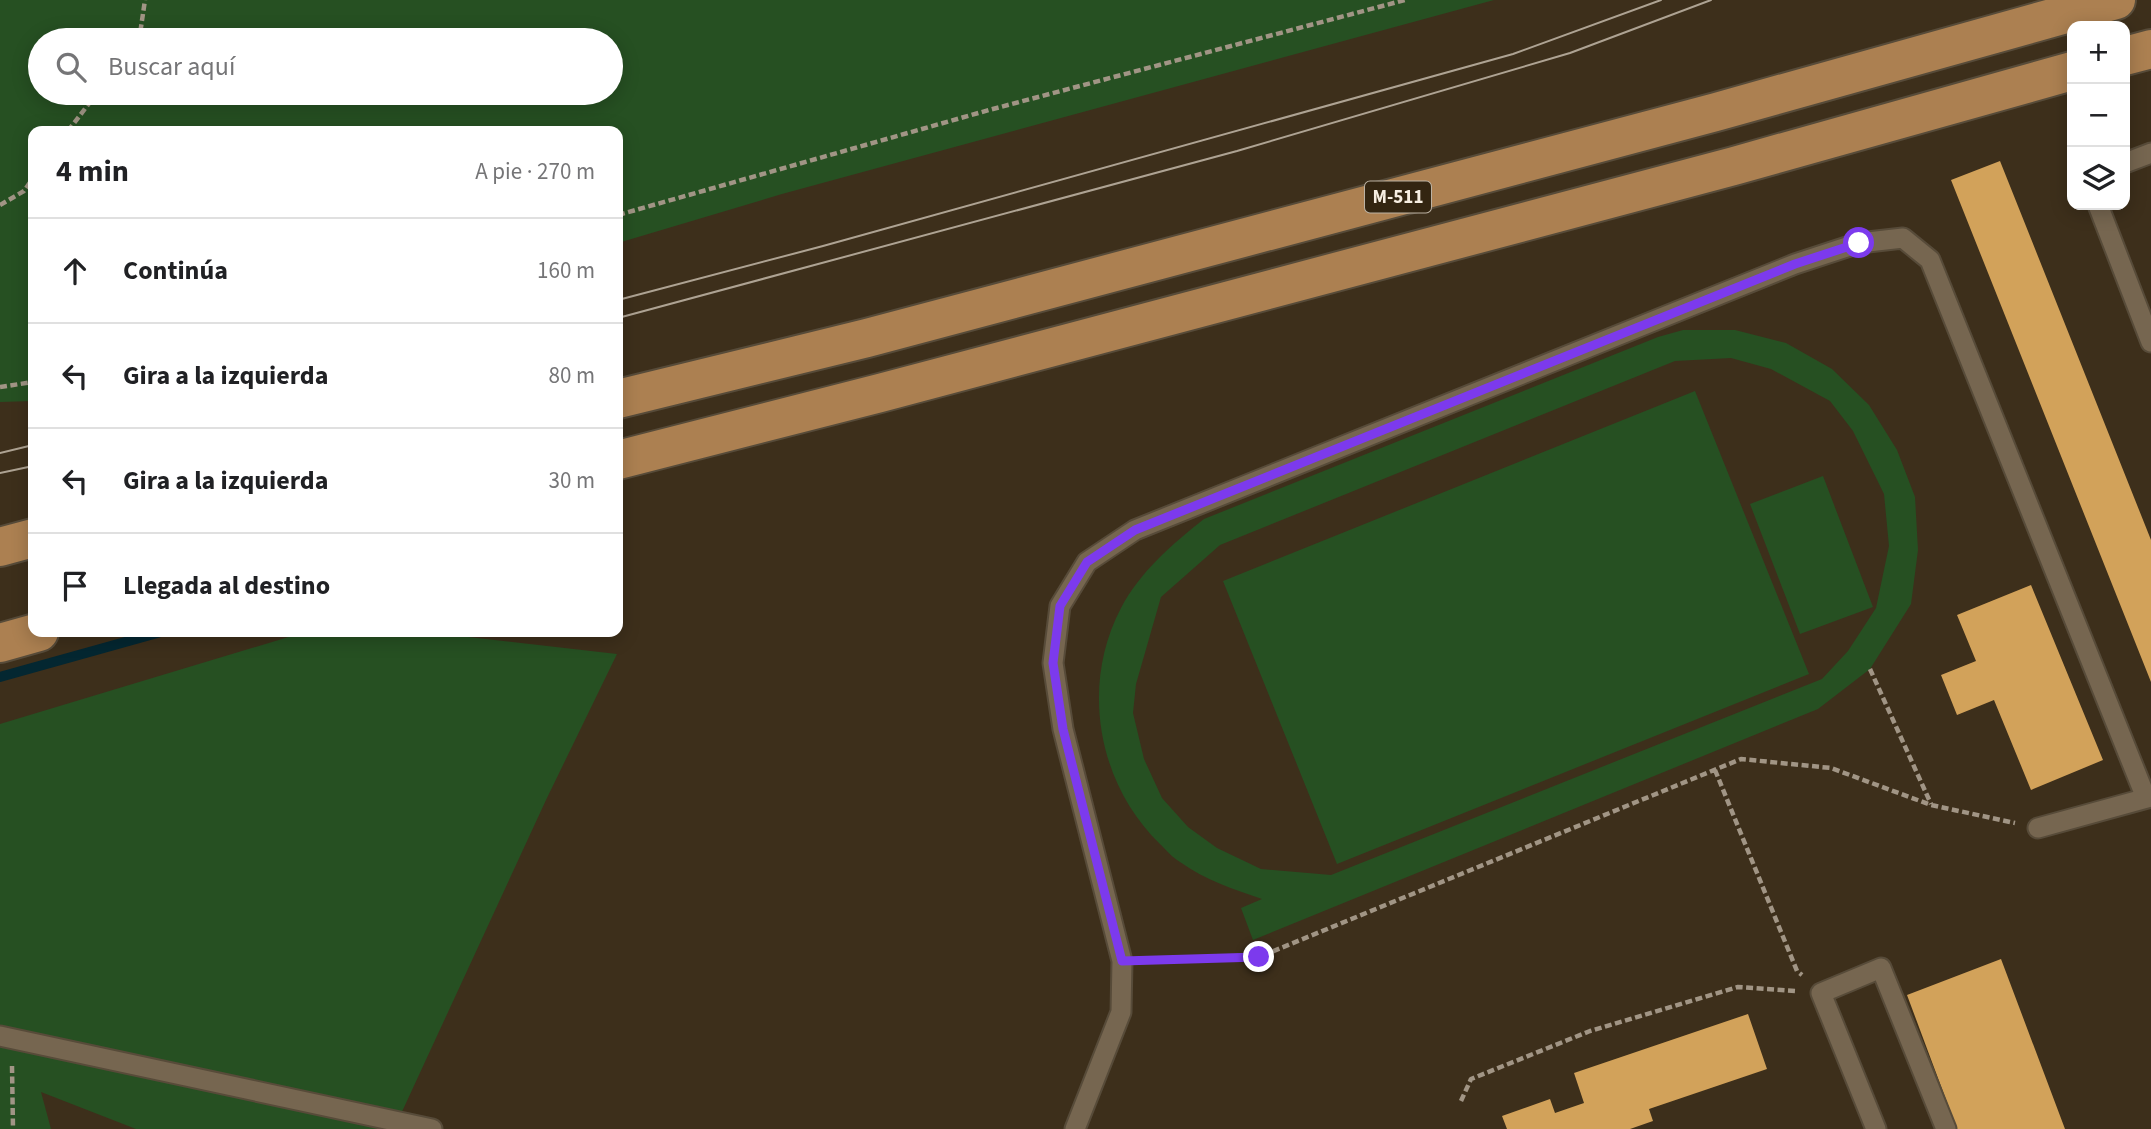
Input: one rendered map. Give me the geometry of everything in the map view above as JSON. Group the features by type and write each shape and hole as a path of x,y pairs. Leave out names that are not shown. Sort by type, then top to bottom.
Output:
{"highway":[{"name":"M-511","path":"623,397 867,338 1730,108 2116,0"},
{"path":"2130,55 2151,49"},
{"path":"623,459 1707,174 2067,72"},
{"path":"0,534 28,532"},
{"path":"0,547 28,539"},
{"path":"0,615 28,608"},
{"path":"0,643 28,635"}],"lane":[{"path":"2130,161 2151,153"},
{"path":"2100,210 2151,342"},
{"path":"1075,1129 1121,1012 1122,961 1063,729 1053,663 1060,606 1087,562 1135,530 1795,264 1859,243 1903,238 1930,260 2149,798 2038,828"},
{"path":"1876,1129 1821,993 1881,968 1946,1129"},
{"path":"6,1036 432,1129"}],"path":[{"path":"141,28 145,0"},
{"path":"623,214 1003,106 1405,0"},
{"path":"72,126 88,105"},
{"path":"0,205 24,191 28,185"},
{"path":"0,387 28,383"},
{"path":"1870,670 1931,805"},
{"path":"1122,961 1259,957 1741,759 1831,768 1931,805 2038,828"},
{"path":"1715,770 1797,971"},
{"path":"1461,1101 1471,1079 1590,1031 1738,987 1821,993"},
{"path":"6,1036 13,1129"}],"green space":[{"path":"0,0 1494,0 782,194 623,242 623,126 28,126 28,401 0,402"},
{"path":"1683,330 1735,330 1786,343 1832,369 1869,405 1897,450 1915,497 1918,550 1911,604 1870,669 1818,709 1253,940 1241,908 1262,899 1209,879 1172,856 1139,820 1122,793 1110,764 1102,733 1099,701 1101,669 1108,638 1121,608 1137,582 1180,538 1204,519 1658,337","holes":["1731,358 1771,369 1830,401 1853,431 1884,494 1889,546 1876,608 1848,651 1822,679 1331,875 1261,869 1217,848 1188,827 1162,798 1144,759 1133,713 1136,684 1161,597 1220,545 1675,361"]},
{"path":"1695,391 1809,674 1337,864 1223,581"},
{"path":"1823,476 1873,607 1800,634 1750,504"},
{"path":"288,637 468,637 617,654 546,800 394,1129 136,1129 41,1092 51,1129 0,1129 0,724"}],"building":[{"path":"2000,161 2151,540 2151,682 1951,180"},
{"path":"2031,585 2103,760 2031,790 1994,700 1957,715 1941,675 1976,661 1957,615"},
{"path":"2001,959 2065,1129 1957,1129 1907,995"},
{"path":"1748,1014 1767,1069 1649,1109 1653,1121 1630,1129 1507,1129 1502,1116 1550,1099 1555,1113 1584,1103 1574,1073"}],"waterway":[{"path":"0,677 143,637"}],"tram line":[{"path":"623,299 823,246 1513,54 1661,0"},
{"path":"623,317 1237,151 1570,53 1711,0"},
{"path":"0,453 28,446"},
{"path":"0,473 28,467"}],"route":[{"path":"1259,957 1122,961 1063,729 1053,663 1060,606 1087,562 1135,530 1795,264 1859,243"}]}
